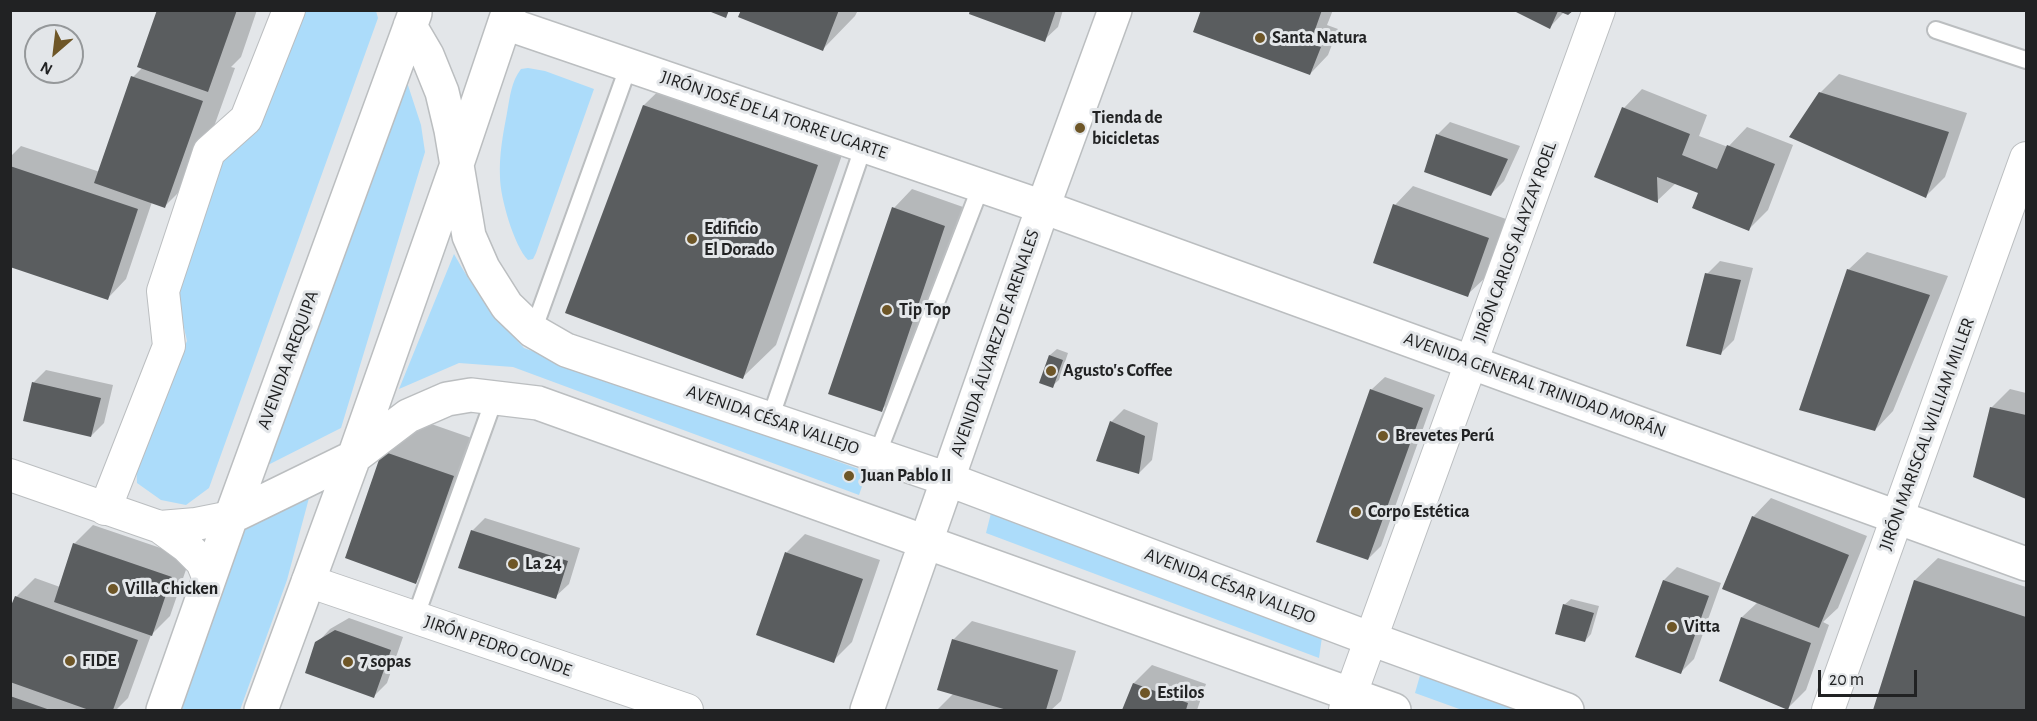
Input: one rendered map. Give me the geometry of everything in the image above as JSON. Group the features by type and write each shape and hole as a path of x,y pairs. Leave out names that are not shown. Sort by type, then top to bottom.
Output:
{"main road":[{"name":"AVENIDA ÁLVAREZ DE ARENALES","path":"867,711 1043,207 1115,10"},
{"name":"AVENIDA CÉSAR VALLEJO","path":"409,16 442,92 451,130 469,236 483,268 507,306 533,331 566,350 947,479 1567,711"},
{"name":"AVENIDA AREQUIPA","path":"163,711 409,16"},
{"name":"JIRÓN JOSÉ DE LA TORRE UGARTE","path":"507,17 629,65 1043,207"},
{"path":"261,711 354,458 507,17"},
{"name":"AVENIDA GENERAL TRINIDAD MORÁN","path":"1043,207 2026,564"},
{"path":"231,517 354,458 408,416 447,399 471,395 538,404 926,542 1348,703 1394,711"}],"street":[{"path":"105,509 169,346 163,291 209,152 246,119 289,10"},
{"name":"JIRÓN CARLOS ALAYZAY ROEL","path":"1348,703 1599,10"},
{"name":"JIRÓN MARISCAL WILLIAM MILLER","path":"1828,711 2026,158"},
{"path":"10,475 160,527 186,546 202,562 209,579"},
{"path":"160,527 196,524 231,517"},
{"name":"JIRÓN PEDRO CONDE","path":"308,581 687,711"}],"lane":[{"path":"1936,30 2026,60"},
{"path":"533,331 629,65"},
{"path":"770,419 864,145"},
{"path":"878,455 981,186"},
{"path":"415,618 495,397"}],"shaded area":[{"path":"301,11 376,11 378,18 209,488 186,505 161,500 137,483 136,458 187,341 176,293 218,163"},
{"path":"521,69 545,71 594,89 536,253 533,259 528,260 518,244 509,221 502,196 500,169 511,90"},
{"path":"404,73 421,125 425,152 341,428 262,468"},
{"path":"454,254 486,303 524,348 867,472 859,495 513,367 459,363 399,389"},
{"path":"309,498 287,580 240,710 180,710 246,524"},
{"path":"992,509 1322,637 1319,658 986,533"},
{"path":"1423,665 1548,710 1462,710 1415,693"}],"building":[{"path":"157,10 237,10 208,92 137,67"},
{"path":"706,10 729,10 726,18"},
{"path":"741,10 839,10 823,51 738,17"},
{"path":"970,10 1056,10 1045,42 969,14"},
{"name":"Santa Natura","path":"1201,10 1322,10 1310,44 1321,47 1310,75 1193,32"},
{"path":"1512,10 1574,10 1568,15 1558,11 1550,29"},
{"path":"131,76 203,101 165,208 94,183"},
{"path":"1819,92 1949,132 1926,198 1789,137"},
{"name":"Edificio El Dorado","path":"643,105 818,165 743,379 565,313"},
{"path":"1622,107 1690,134 1682,155 1717,169 1727,145 1775,164 1749,231 1692,208 1698,193 1657,177 1658,203 1594,177"},
{"path":"1436,134 1508,159 1491,196 1424,172"},
{"path":"10,166 138,209 108,300 10,267"},
{"path":"1393,204 1489,238 1468,297 1373,263"},
{"name":"Tip Top","path":"892,207 945,226 882,412 828,394"},
{"path":"1847,269 1930,295 1875,431 1799,410"},
{"path":"1705,273 1741,280 1721,355 1686,346"},
{"name":"Agusto's Coffee","path":"1049,355 1063,360 1053,388 1039,383"},
{"path":"32,382 101,398 91,437 23,421"},
{"path":"1370,389 1423,408 1368,560 1316,542"},
{"path":"1990,407 2026,415 2026,499 1973,477"},
{"path":"1110,421 1145,436 1139,474 1096,461"},
{"path":"382,451 454,476 416,584 345,558"},
{"path":"1752,516 1849,555 1819,628 1722,589"},
{"name":"La 24","path":"471,530 568,561 556,599 458,568"},
{"name":"Villa Chicken","path":"73,543 172,577 152,636 54,602"},
{"path":"785,552 863,579 834,663 756,635"},
{"name":"Vitta","path":"1663,580 1709,596 1681,674 1635,657"},
{"path":"1914,580 2026,617 2026,710 1873,710"},
{"name":"FIDE","path":"15,596 138,640 113,710 89,710 10,682 10,608"},
{"path":"1563,604 1594,613 1585,642 1555,634"},
{"path":"1741,617 1811,643 1788,710 1719,681"},
{"name":"7 sopas","path":"335,630 391,650 374,698 305,673 315,642"},
{"path":"952,639 1058,670 1046,710 1007,710 937,690"},
{"name":"Estilos","path":"1133,683 1188,703 1186,710 1122,710"},
{"path":"10,696 50,710 10,710"}],"place":[{"name":"Santa Natura","path":"1260,38"},
{"name":"Tienda de bicicletas","path":"1080,128"},
{"name":"Edificio El Dorado","path":"692,239"},
{"name":"Tip Top","path":"887,310"},
{"name":"Agusto's Coffee","path":"1051,371"},
{"name":"Brevetes Perú","path":"1383,436"},
{"name":"Juan Pablo II","path":"849,476"},
{"name":"Corpo Estética","path":"1356,512"},
{"name":"La 24","path":"513,564"},
{"name":"Villa Chicken","path":"113,589"},
{"name":"Vitta","path":"1672,627"},
{"name":"FIDE","path":"70,661"},
{"name":"7 sopas","path":"348,662"},
{"name":"Estilos","path":"1145,693"}]}
